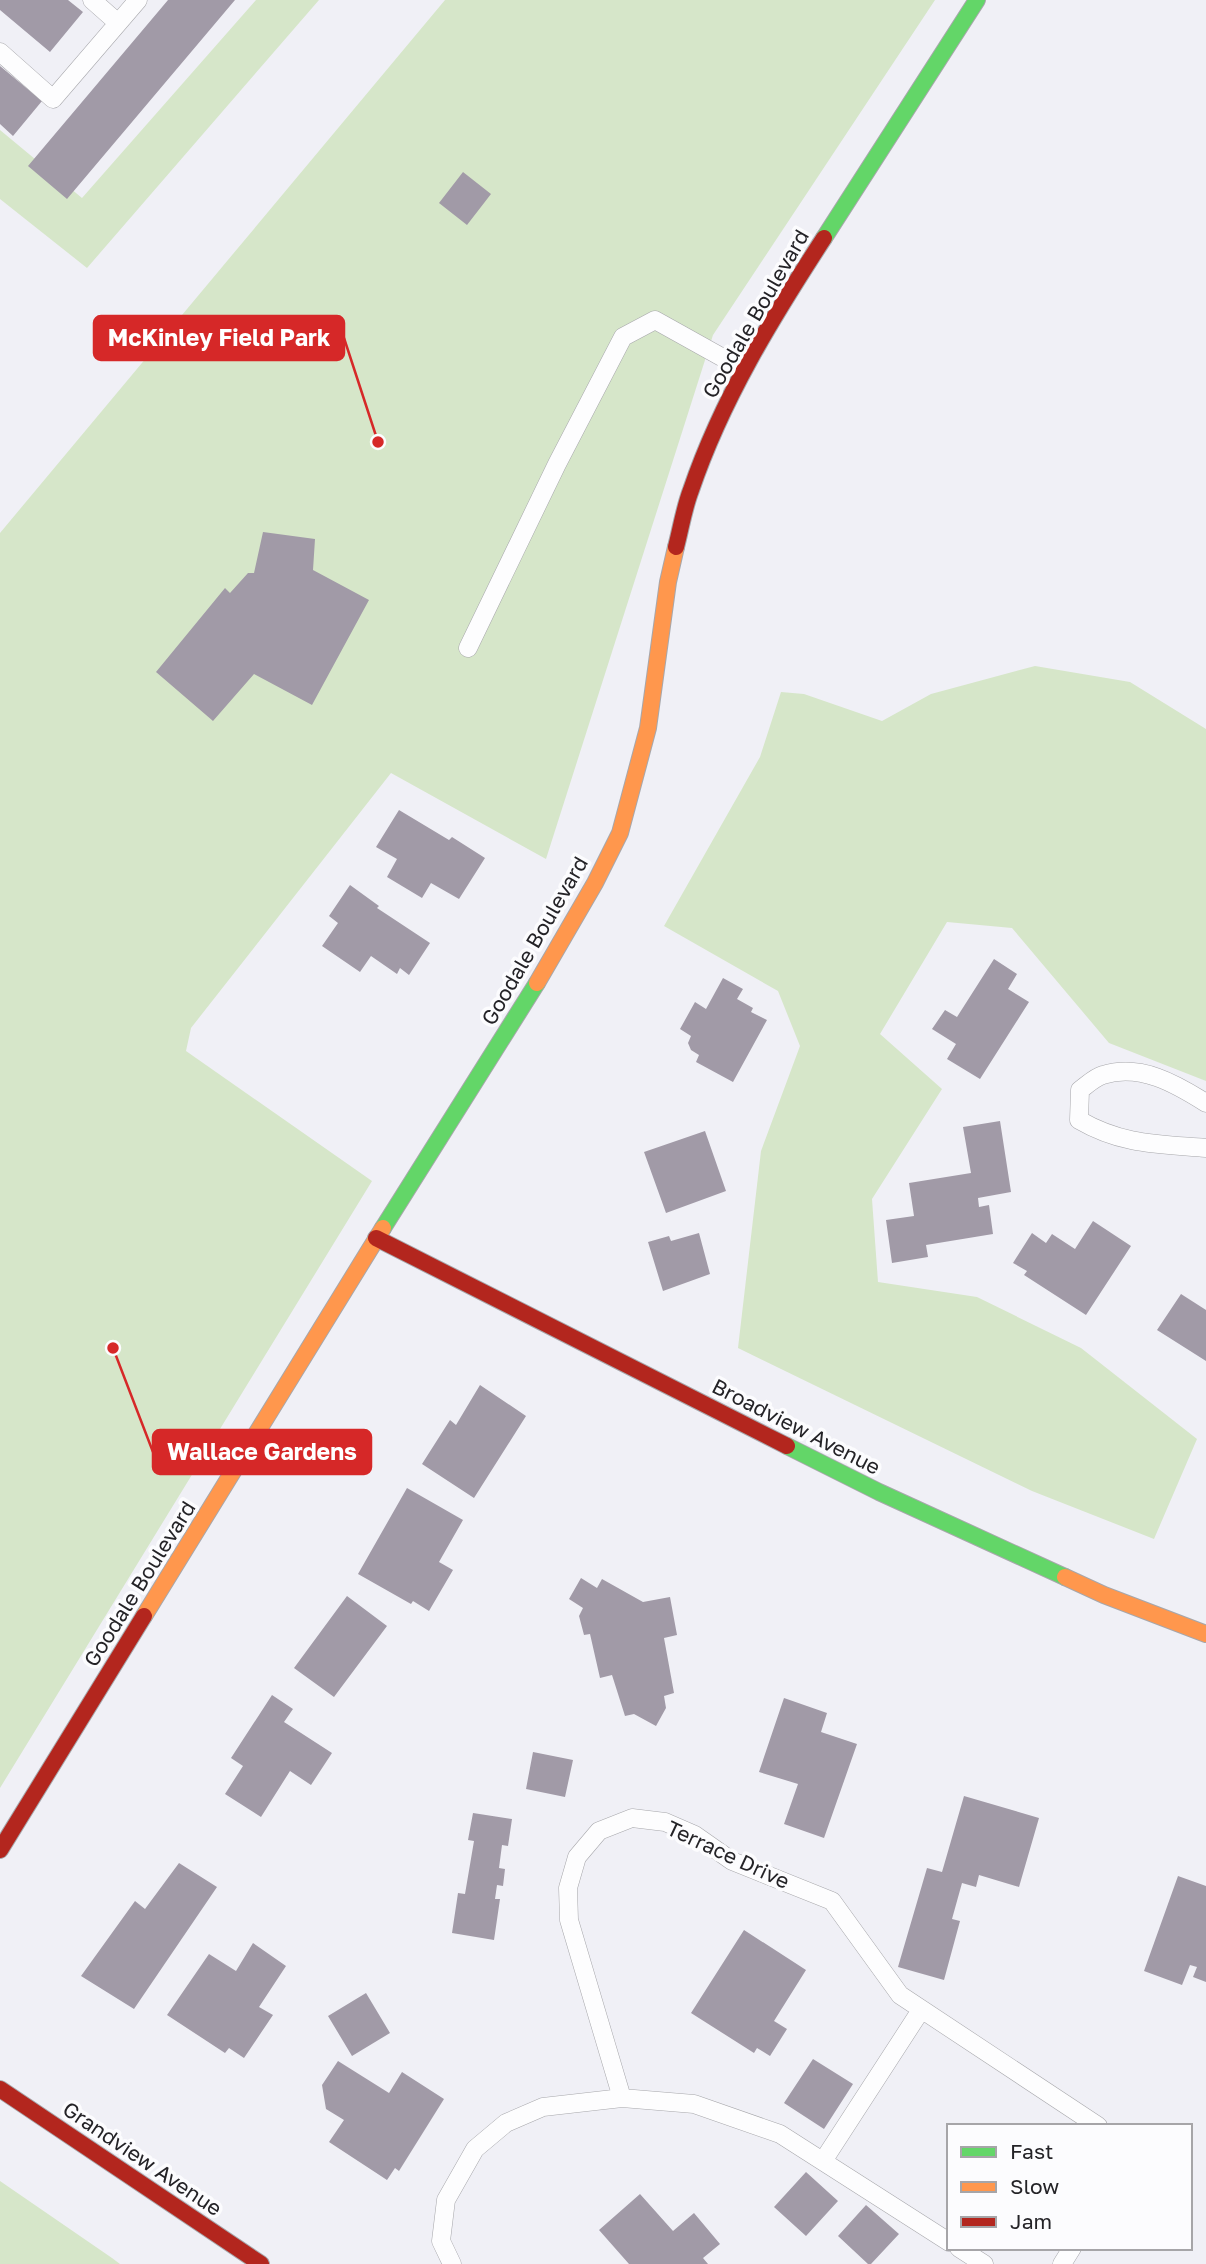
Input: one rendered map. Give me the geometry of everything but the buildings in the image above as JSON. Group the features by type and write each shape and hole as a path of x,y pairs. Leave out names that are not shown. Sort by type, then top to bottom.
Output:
{"street":[{"name":"Goodale Boulevard","path":"0,1850 376,1238 521,1011 595,883 620,833 648,728 668,582 690,492 714,430 743,369 792,287 976,0"},
{"name":"Broadview Avenue","path":"376,1238 879,1492 1104,1595 1206,1634"},
{"name":"Grandview Avenue","path":"0,2089 261,2264"}],"lane":[{"path":"92,0 118,23"},
{"path":"0,52 54,99 138,0"},
{"path":"468,648 557,464 623,337 655,320 743,369"},
{"path":"1206,1103 1182,1087 1139,1071 1102,1075 1080,1090 1079,1120 1102,1133 1142,1143 1206,1148"},
{"name":"Terrace Drive","path":"622,2098 569,1920 568,1888 577,1857 600,1831 632,1818 665,1822 695,1835 732,1861 832,1901 900,1995 1095,2124"},
{"path":"823,2161 921,2010"},
{"path":"452,2264 441,2241 446,2200 475,2149 506,2123 543,2107 622,2098 694,2104 780,2134 947,2241"},
{"path":"962,2250 984,2264"}],"green space":[{"path":"256,0 319,0 87,268 0,199 0,130 82,198"},
{"path":"445,0 935,0 713,335 546,859 391,773 191,1028 186,1051 372,1181 0,1788 0,533"},
{"path":"1035,666 1130,682 1206,729 1206,1081 1109,1043 1012,928 947,922 880,1034 942,1089 872,1199 878,1282 977,1297 1081,1348 1197,1439 1154,1539 1032,1491 738,1348 761,1151 800,1046 778,991 664,926 760,757 781,692 804,694 882,721 931,694"},
{"path":"0,2181 112,2258 120,2264 0,2264"}],"traffic: fast":[{"path":"824,238 977,0"},
{"path":"383,1228 537,983"},
{"path":"787,1446 879,1492 1065,1577"}],"traffic: slow":[{"path":"537,983 595,883 620,833 648,728 668,582 676,547"},
{"path":"144,1616 383,1228"},
{"path":"1065,1577 1206,1634"}],"traffic: jam":[{"path":"676,547 703,456 733,391 767,329 824,238"},
{"path":"376,1238 787,1446"},
{"path":"0,1850 144,1616"},
{"path":"0,2089 261,2264"}],"place":[{"name":"McKinley Field Park","path":"378,442"},
{"name":"Wallace Gardens","path":"113,1348"}]}
